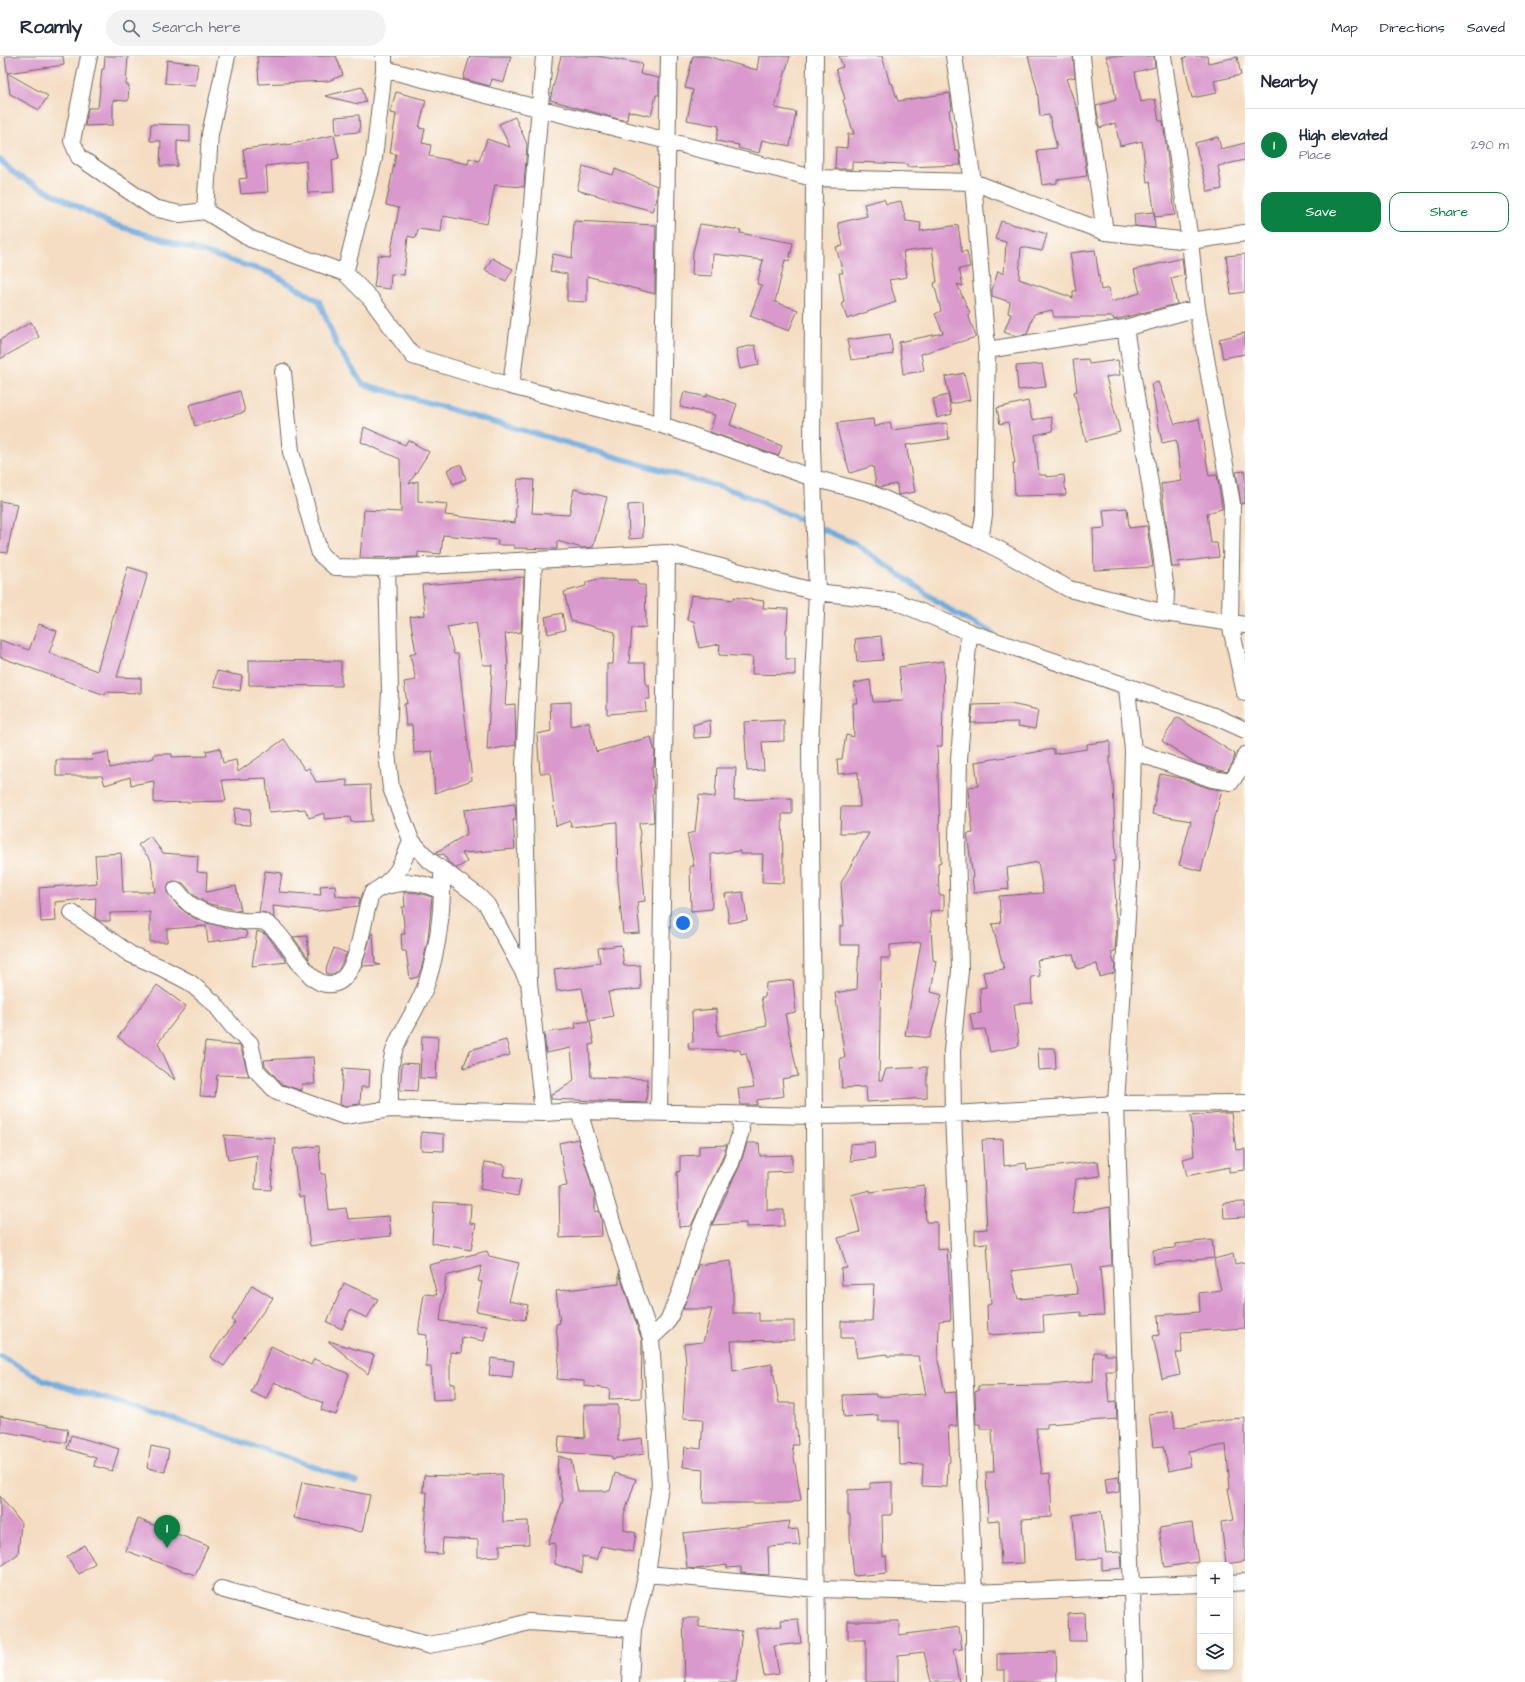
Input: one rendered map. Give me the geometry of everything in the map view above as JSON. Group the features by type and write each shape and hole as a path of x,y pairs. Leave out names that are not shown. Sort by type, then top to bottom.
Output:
{"street":[{"path":"89,56 72,141 79,156 154,208 180,214 205,211 251,239 345,273 371,299 413,356 511,386 662,425 813,478 870,493 980,540 1069,590 1165,613 1238,624"},
{"path":"205,211 210,134 227,56"},
{"path":"511,386 528,253 541,108 544,56"},
{"path":"662,425 669,56"},
{"path":"815,56 813,178 813,501 817,592 810,744 818,1589 817,1682"},
{"path":"954,56 974,182 987,350 984,515 980,540"},
{"path":"1082,56 1087,107 1105,232"},
{"path":"1163,56 1190,241 1197,308 1232,504 1238,624 1245,693"},
{"path":"345,273 374,158 384,62 541,108 813,178 974,182 1105,232 1190,241 1245,233"},
{"path":"987,350 1125,328 1197,308"},
{"path":"1125,328 1161,552 1166,592 1165,613"},
{"path":"283,372 291,452 320,554 335,567 387,568 667,553 817,592 896,601 969,632 1214,716 1245,730"},
{"path":"659,1113 667,553"},
{"path":"534,560 524,766 529,982 543,1113"},
{"path":"387,568 390,691 387,753 391,788 411,840 430,860 477,895 487,905 529,982"},
{"path":"969,632 959,759 957,843 960,971 952,1051 953,1114 974,1593 974,1682"},
{"path":"1127,687 1133,751 1128,919 1116,1104 1135,1682"},
{"path":"1133,751 1212,779 1231,782 1242,766 1245,755"},
{"path":"176,890 191,905 204,912 229,919 250,922 262,921 268,924 280,934 309,976 321,984 336,984 346,977 358,950 372,893 383,886 395,875 404,861 411,840"},
{"path":"390,1109 390,1074 395,1049 427,984 436,952 442,913 442,870"},
{"path":"383,886 400,882 421,882 442,891"},
{"path":"72,913 130,954 189,982 214,1003 233,1027 250,1043 256,1070 277,1092 344,1116 390,1109 543,1113 579,1111 814,1116 953,1114 1116,1104 1245,1103"},
{"path":"579,1111 615,1232 651,1338 660,1485 647,1574 633,1629 630,1682"},
{"path":"651,1338 667,1323 681,1290 695,1241 716,1192 731,1163 741,1131 740,1115"},
{"path":"647,1574 818,1589 974,1593 1197,1584"},
{"path":"1233,1583 1245,1582"},
{"path":"221,1589 428,1645 480,1636 528,1622 633,1629"}],"building":[{"path":"5,56 63,56 64,65 7,73"},
{"path":"105,56 128,56 126,85 129,85 128,101 113,100 113,125 85,126 88,108 98,108 102,69 104,69"},
{"path":"257,56 336,56 343,75 328,81 259,84"},
{"path":"470,56 511,56 504,82 492,79 490,86 463,79"},
{"path":"561,56 597,56 642,64 640,74 659,78 659,95 656,95 651,116 628,111 627,120 622,120 550,100"},
{"path":"693,56 706,56 757,70 759,56 790,56 775,108 796,112 790,146 762,140 759,153 738,148 739,145 716,141 719,126 687,120 693,90 685,88"},
{"path":"839,56 882,56 890,84 892,83 898,101 950,93 952,109 949,110 955,151 959,151 961,165 907,167 907,164 852,162 852,169 835,169 836,147 847,148 848,134 854,134 843,100 845,99 836,69 843,67"},
{"path":"1028,56 1073,56 1075,77 1066,79 1078,111 1087,176 1057,180 1057,183 1042,185 1037,150 1057,148 1049,115 1040,116 1037,89"},
{"path":"1106,56 1154,56 1155,67 1135,72 1141,102 1155,99 1159,121 1163,121 1175,215 1155,217 1150,181 1147,182 1142,141 1120,146 1115,123 1100,128 1096,106 1116,100 1111,70"},
{"path":"1191,56 1207,56 1208,63 1237,57 1241,75 1214,81 1217,93 1192,98 1183,58"},
{"path":"167,60 198,64 195,86 165,83"},
{"path":"7,73 48,96 39,110 10,94"},
{"path":"362,87 366,102 358,104 325,96"},
{"path":"396,92 426,100 419,128 425,129 422,143 431,145 429,156 468,164 469,158 479,161 487,139 510,147 499,124 515,117 527,144 524,187 495,185 487,224 443,216 441,232 418,229 416,238 408,236 404,275 391,274 390,289 374,287 378,255 390,256 399,208 386,205 396,154 390,153 396,114 390,113"},
{"path":"359,115 360,132 336,134 335,117"},
{"path":"151,124 190,125 190,142 177,141 177,166 160,166 161,141 150,141"},
{"path":"334,135 339,158 332,160 334,192 308,193 306,161 266,166 268,192 241,194 239,179 247,178 243,149 287,145"},
{"path":"1218,137 1221,149 1245,143 1245,160 1218,166 1222,189 1208,192 1195,143"},
{"path":"583,166 613,175 615,169 657,186 657,199 652,211 577,190"},
{"path":"884,199 886,204 901,201 906,221 921,223 920,231 958,225 962,252 967,251 970,267 959,269 963,286 957,284 970,313 968,314 976,337 921,354 924,371 903,374 899,342 943,333 935,314 941,311 934,283 937,282 932,248 903,252 907,277 889,280 896,302 847,319 842,303 844,302 839,273 843,273 836,247 843,246 838,223 867,216 864,204"},
{"path":"1154,212 1155,228 1135,226 1134,214"},
{"path":"574,221 656,225 655,294 587,276 587,302 567,301 567,274 550,271 553,254 572,258"},
{"path":"1001,221 1047,234 1042,251 1021,247 1019,279 1073,298 1073,291 1076,291 1070,253 1095,250 1101,290 1109,288 1111,302 1140,293 1134,270 1182,258 1184,275 1171,278 1177,304 1114,320 1113,317 1054,317 1052,310 1034,314 1027,334 1015,336 1004,332 1011,314 1008,313 1010,302 992,296 992,290 998,271 1004,274 1006,242 995,239"},
{"path":"700,224 741,230 740,233 793,243 789,261 785,260 775,302 798,310 789,331 750,316 762,285 757,284 763,260 713,254 712,276 692,275 693,252"},
{"path":"1245,254 1245,292 1231,294 1226,256"},
{"path":"492,258 513,269 506,281 485,270"},
{"path":"31,322 39,337 0,359 0,340"},
{"path":"1245,333 1245,354 1223,358 1219,339"},
{"path":"890,334 893,354 851,360 847,340"},
{"path":"755,345 759,365 740,369 736,349"},
{"path":"1088,359 1089,364 1118,360 1120,375 1106,377 1120,432 1086,441 1074,392 1077,391 1073,360"},
{"path":"1042,364 1046,387 1018,390 1016,366"},
{"path":"964,373 970,400 951,404 945,377"},
{"path":"1158,382 1175,424 1199,419 1209,476 1217,475 1222,505 1222,509 1207,513 1211,543 1217,543 1219,557 1178,562 1179,567 1172,567 1161,484 1182,481 1176,440 1162,443 1151,384"},
{"path":"240,391 245,412 195,426 189,405"},
{"path":"684,392 707,397 707,394 737,404 730,425 782,446 778,456 710,432 715,415 680,407"},
{"path":"948,395 952,414 937,418 933,399"},
{"path":"1028,401 1032,420 1051,417 1053,431 1035,435 1039,475 1046,475 1046,477 1064,475 1066,495 1015,496 1013,463 1015,463 1008,422 1000,424 997,408"},
{"path":"873,419 874,427 890,422 892,430 947,423 949,439 906,445 915,492 898,495 897,484 880,487 876,485 873,466 850,473 839,437 837,423"},
{"path":"364,427 405,445 408,440 429,452 409,484 418,481 418,501 447,504 445,515 515,523 518,479 534,480 532,513 569,515 574,489 607,497 593,547 582,548 557,541 557,549 514,548 514,545 497,545 498,540 443,535 441,554 418,552 418,557 360,558 364,510 401,512 400,459 361,442"},
{"path":"461,464 466,479 453,484 447,470"},
{"path":"1245,471 1245,503 1241,504 1236,472"},
{"path":"0,501 17,504 7,553 0,552"},
{"path":"642,504 643,538 629,539 628,505"},
{"path":"1127,508 1129,528 1147,526 1153,567 1094,570 1093,529 1105,528 1103,510"},
{"path":"128,567 148,573 117,677 141,678 141,693 106,692 105,695 0,657 0,640 29,650 39,624 57,631 49,653 97,671"},
{"path":"524,577 521,632 505,634 508,664 505,705 515,704 516,745 487,750 492,665 483,665 476,622 447,627 454,654 458,654 472,780 435,793 432,751 414,753 412,725 406,725 404,704 407,704 404,682 416,680 410,655 416,653 410,617 425,615 422,585"},
{"path":"599,579 636,580 638,585 645,585 646,627 632,628 629,663 645,663 646,685 649,685 650,699 645,699 646,711 607,714 607,664 613,664 615,632 571,621 564,592 586,586 586,582"},
{"path":"691,595 734,600 734,597 764,601 763,608 788,609 786,659 795,659 795,675 752,674 753,657 719,655 720,644 699,648 694,621 687,620"},
{"path":"562,613 565,630 548,634 545,617"},
{"path":"881,636 883,660 857,662 855,639"},
{"path":"249,660 341,661 341,686 249,685"},
{"path":"944,661 942,746 937,746 941,862 938,863 939,895 944,895 944,910 930,911 933,960 936,961 931,992 942,995 930,1038 905,1035 921,942 890,945 890,958 881,958 879,1080 882,1080 886,1069 927,1067 927,1098 867,1102 866,1087 842,1088 840,1058 845,1058 835,993 857,989 859,945 840,945 840,926 844,926 841,883 869,833 840,833 841,807 860,807 858,772 838,774 837,759 842,759 846,735 854,737 853,703 857,703 854,683 870,680 873,702 903,701 899,667"},
{"path":"217,671 242,676 240,691 214,686"},
{"path":"571,702 571,726 589,722 596,752 651,737 655,752 654,766 652,767 654,822 639,823 645,901 637,902 640,933 623,934 618,881 616,822 571,827 570,821 556,826 550,773 540,773 537,734 551,731 550,703"},
{"path":"1011,704 1038,710 1035,729 1018,726 1019,722 971,723 973,705"},
{"path":"1177,717 1235,754 1233,762 1227,772 1197,764 1162,741"},
{"path":"710,720 711,737 694,738 693,725"},
{"path":"784,720 784,741 762,742 764,770 747,771 744,722"},
{"path":"284,739 305,770 309,768 316,782 347,780 347,786 370,785 372,821 351,822 350,817 324,819 324,813 309,818 305,809 269,812 266,778 222,780 226,801 154,803 154,781 131,785 130,777 105,785 102,776 56,776 56,760 93,760 92,755 108,752 110,768 154,758 154,754 172,754 172,757 207,756 206,751 220,748 223,763 236,760 238,772"},
{"path":"1110,741 1116,861 1113,861 1116,905 1114,905 1117,923 1115,951 1111,952 1115,966 1114,973 1100,977 1097,964 1077,969 1073,954 1037,960 1040,976 1031,977 1032,1003 1014,1004 1019,1046 990,1052 985,1029 973,1030 970,1014 981,1013 980,988 986,987 983,972 1004,969 992,924 1001,923 999,896 1043,893 1038,862 1007,868 1009,889 974,893 967,834 973,833 968,787 978,786 975,762 1054,749 1054,754 1087,749 1087,744"},
{"path":"717,768 736,768 734,800 792,798 792,814 782,814 784,883 762,882 763,854 740,854 740,851 711,854 712,909 691,911 690,866 694,866 687,834 695,832 699,795 715,797"},
{"path":"1160,774 1180,778 1209,788 1222,790 1201,871 1179,865 1191,821 1152,814"},
{"path":"515,804 516,820 513,820 515,849 462,853 467,862 457,868 448,862 444,854 438,855 435,853 467,834 464,810"},
{"path":"235,808 251,809 250,825 234,824"},
{"path":"150,836 163,853 198,856 197,872 207,873 206,892 236,886 241,911 206,903 195,896 183,883 174,881 169,883 167,892 178,906 192,917 206,923 246,931 247,937 208,942 206,926 167,929 167,942 150,942 150,912 110,913 110,921 100,921 95,918 96,898 55,902 56,921 41,922 39,888 97,883 95,855 121,853 123,892 155,892 151,860 138,845"},
{"path":"265,871 282,873 279,892 321,895 320,886 335,885 336,896 360,898 358,906 318,911 273,906 274,918 266,913 259,912"},
{"path":"404,892 418,893 432,897 428,939 422,966 418,977 410,979 406,951 402,951 401,934 405,934 402,907 405,907"},
{"path":"743,892 747,920 729,923 725,894"},
{"path":"257,931 267,935 287,962 252,966"},
{"path":"371,934 373,934 375,963 380,965 362,966"},
{"path":"307,936 309,959 293,937"},
{"path":"621,945 624,966 640,965 641,989 608,992 613,1016 589,1021 582,988 557,991 554,969 600,963 598,948"},
{"path":"334,948 347,953 338,971 333,974 327,974 326,969"},
{"path":"793,980 796,1012 785,1014 798,1076 782,1079 784,1096 757,1100 757,1105 740,1105 738,1089 754,1087 746,1053 741,1054 740,1050 689,1049 688,1043 693,1042 692,1011 716,1009 718,1036 767,1026 761,997 765,997 766,983"},
{"path":"157,985 186,1006 158,1043 175,1080 118,1037"},
{"path":"590,1021 594,1044 589,1045 591,1077 648,1079 646,1103 551,1099 551,1095 574,1081 571,1048 546,1053 544,1033 576,1028 575,1023"},
{"path":"422,1036 438,1037 436,1079 420,1078"},
{"path":"506,1040 510,1055 463,1068 470,1050"},
{"path":"205,1042 240,1046 249,1076 217,1075 215,1097 200,1096"},
{"path":"1038,1048 1055,1048 1056,1069 1039,1070"},
{"path":"313,1057 315,1084 302,1084 302,1091 282,1084 265,1065 264,1060"},
{"path":"402,1063 419,1064 417,1091 400,1090"},
{"path":"343,1068 370,1070 369,1087 361,1087 360,1104 345,1106 340,1105"},
{"path":"1231,1113 1236,1150 1245,1149 1245,1170 1229,1172 1229,1167 1187,1176 1183,1159 1194,1156 1191,1116"},
{"path":"421,1132 444,1134 444,1151 421,1150"},
{"path":"224,1135 275,1138 271,1190 255,1189 257,1155 228,1160"},
{"path":"578,1139 595,1197 595,1212 599,1211 601,1217 602,1236 560,1238 559,1187 567,1186 559,1143"},
{"path":"1003,1139 1004,1166 1026,1163 1027,1170 1098,1161 1100,1176 1076,1179 1072,1214 1110,1207 1112,1265 1100,1267 1104,1315 1081,1316 1081,1312 1043,1315 1044,1332 988,1335 987,1305 991,1304 987,1243 975,1244 975,1230 987,1229 982,1140","holes":["1071,1264 1078,1294 1018,1299 1011,1271"]},
{"path":"874,1142 875,1158 851,1161 850,1144"},
{"path":"747,1143 759,1143 760,1156 792,1155 792,1171 767,1172 767,1210 784,1210 784,1226 746,1227 746,1223 712,1225 739,1167"},
{"path":"727,1145 691,1226 679,1227 677,1172 680,1171 680,1156 699,1155 699,1146"},
{"path":"319,1146 321,1174 325,1174 329,1210 346,1208 348,1219 389,1216 391,1236 310,1246 304,1197 299,1197 293,1149"},
{"path":"485,1162 505,1165 503,1176 521,1180 518,1196 480,1189"},
{"path":"924,1185 926,1222 937,1222 937,1250 947,1249 951,1320 939,1321 938,1361 945,1393 956,1392 957,1426 948,1426 950,1462 948,1463 947,1487 922,1486 923,1464 900,1465 899,1421 878,1421 878,1415 844,1417 843,1395 876,1394 876,1397 926,1394 918,1356 887,1356 887,1354 857,1358 854,1338 841,1338 841,1321 872,1321 874,1284 842,1285 841,1269 847,1268 838,1238 860,1232 851,1195 870,1190 870,1192"},
{"path":"434,1202 471,1204 470,1223 476,1224 471,1250 432,1243"},
{"path":"1245,1202 1245,1217 1224,1218 1223,1203"},
{"path":"1212,1240 1214,1258 1154,1264 1153,1250 1175,1248 1175,1244"},
{"path":"487,1251 489,1256 519,1263 509,1301 528,1305 525,1320 476,1311 482,1282 478,1281 482,1266 446,1276 440,1321 487,1326 484,1341 462,1337 461,1353 450,1352 450,1384 455,1384 455,1399 433,1400 431,1367 426,1367 427,1335 418,1334 424,1294 437,1295 429,1265"},
{"path":"1233,1254 1235,1264 1245,1262 1245,1328 1181,1332 1182,1353 1176,1353 1180,1375 1162,1379 1153,1336 1159,1335 1158,1315 1200,1312 1199,1293 1221,1290 1214,1259"},
{"path":"731,1261 733,1313 759,1313 759,1321 794,1321 794,1340 731,1341 733,1371 772,1364 779,1403 795,1403 795,1429 797,1429 798,1445 792,1445 801,1500 790,1503 703,1503 704,1469 683,1467 685,1447 701,1449 703,1419 683,1418 686,1363 684,1344 703,1342 712,1309 683,1309 698,1265"},
{"path":"619,1273 642,1340 641,1398 609,1399 610,1389 584,1386 584,1381 557,1379 559,1356 556,1324 560,1323 556,1291 619,1284"},
{"path":"344,1283 378,1299 367,1318 350,1310 342,1329 327,1322"},
{"path":"252,1285 273,1298 224,1366 210,1357 235,1322 232,1320"},
{"path":"329,1342 374,1355 368,1374"},
{"path":"271,1346 311,1365 314,1359 349,1374 336,1415 321,1410 323,1403 274,1382 266,1399 251,1392"},
{"path":"1094,1352 1105,1352 1105,1355 1115,1355 1115,1371 1106,1371 1109,1402 1116,1401 1117,1419 1047,1424 1047,1428 1036,1428 1042,1474 1050,1473 1052,1517 1022,1519 1024,1563 1001,1564 999,1520 988,1521 986,1472 994,1472 992,1429 980,1429 980,1424 976,1424 975,1392 978,1391 978,1386 1049,1385 1093,1381"},
{"path":"491,1358 514,1361 512,1377 489,1375"},
{"path":"584,1405 618,1405 618,1441 642,1438 644,1454 612,1459 612,1456 558,1452 559,1436 585,1438"},
{"path":"1173,1411 1175,1428 1227,1419 1245,1418 1245,1561 1233,1563 1226,1562 1221,1522 1234,1520 1228,1488 1230,1488 1226,1445 1188,1451 1191,1466 1169,1471 1163,1446 1153,1447 1149,1414"},
{"path":"0,1416 68,1429 66,1443 0,1431"},
{"path":"71,1435 119,1449 112,1471 94,1466 96,1458 67,1449"},
{"path":"151,1446 169,1450 165,1472 147,1468"},
{"path":"558,1456 571,1460 578,1491 610,1491 615,1473 636,1479 624,1515 624,1530 636,1533 633,1552 601,1546 596,1560 582,1556 582,1573 555,1564 555,1543 548,1544 563,1500 557,1471"},
{"path":"502,1474 503,1522 528,1521 529,1544 500,1545 500,1556 478,1557 478,1540 443,1538 442,1554 424,1553 427,1492 423,1492 424,1475 478,1477 478,1475"},
{"path":"1119,1477 1119,1492 1107,1494 1105,1479"},
{"path":"302,1482 370,1495 362,1532 294,1518"},
{"path":"892,1482 892,1515 882,1515 883,1557 886,1556 887,1573 854,1576 850,1537 850,1515 848,1515 848,1490 870,1489 870,1483"},
{"path":"0,1496 21,1523 18,1554 0,1567"},
{"path":"1101,1511 1106,1553 1121,1552 1122,1568 1102,1570 1102,1558 1076,1560 1073,1515"},
{"path":"138,1519 208,1546 195,1575 126,1551"},
{"path":"790,1521 788,1530 798,1529 800,1545 768,1547 769,1575 741,1573 741,1567 727,1568 727,1565 697,1569 687,1568 683,1533"},
{"path":"1192,1523 1198,1562 1165,1567 1159,1528"},
{"path":"84,1545 95,1563 79,1574 67,1557"},
{"path":"1085,1613 1086,1641 1069,1641 1068,1614"},
{"path":"683,1618 699,1618 699,1627 742,1631 736,1682 685,1682"},
{"path":"798,1619 801,1643 774,1646 779,1674 764,1676 756,1629 782,1626 781,1620"},
{"path":"848,1621 899,1621 899,1635 959,1627 962,1649 953,1650 959,1682 931,1682 924,1652 898,1655 898,1682 866,1682 866,1640 848,1640"},
{"path":"1056,1652 1057,1682 1005,1682 1005,1670 997,1670 997,1654"}],"waterway":[{"path":"0,160 18,176 112,224 271,273 319,301 338,348 363,384 737,492 854,543 956,614 993,633"},
{"path":"0,1356 44,1380 207,1430 356,1481"}],"place":[{"name":"High elevated","path":"167,1548"}]}
